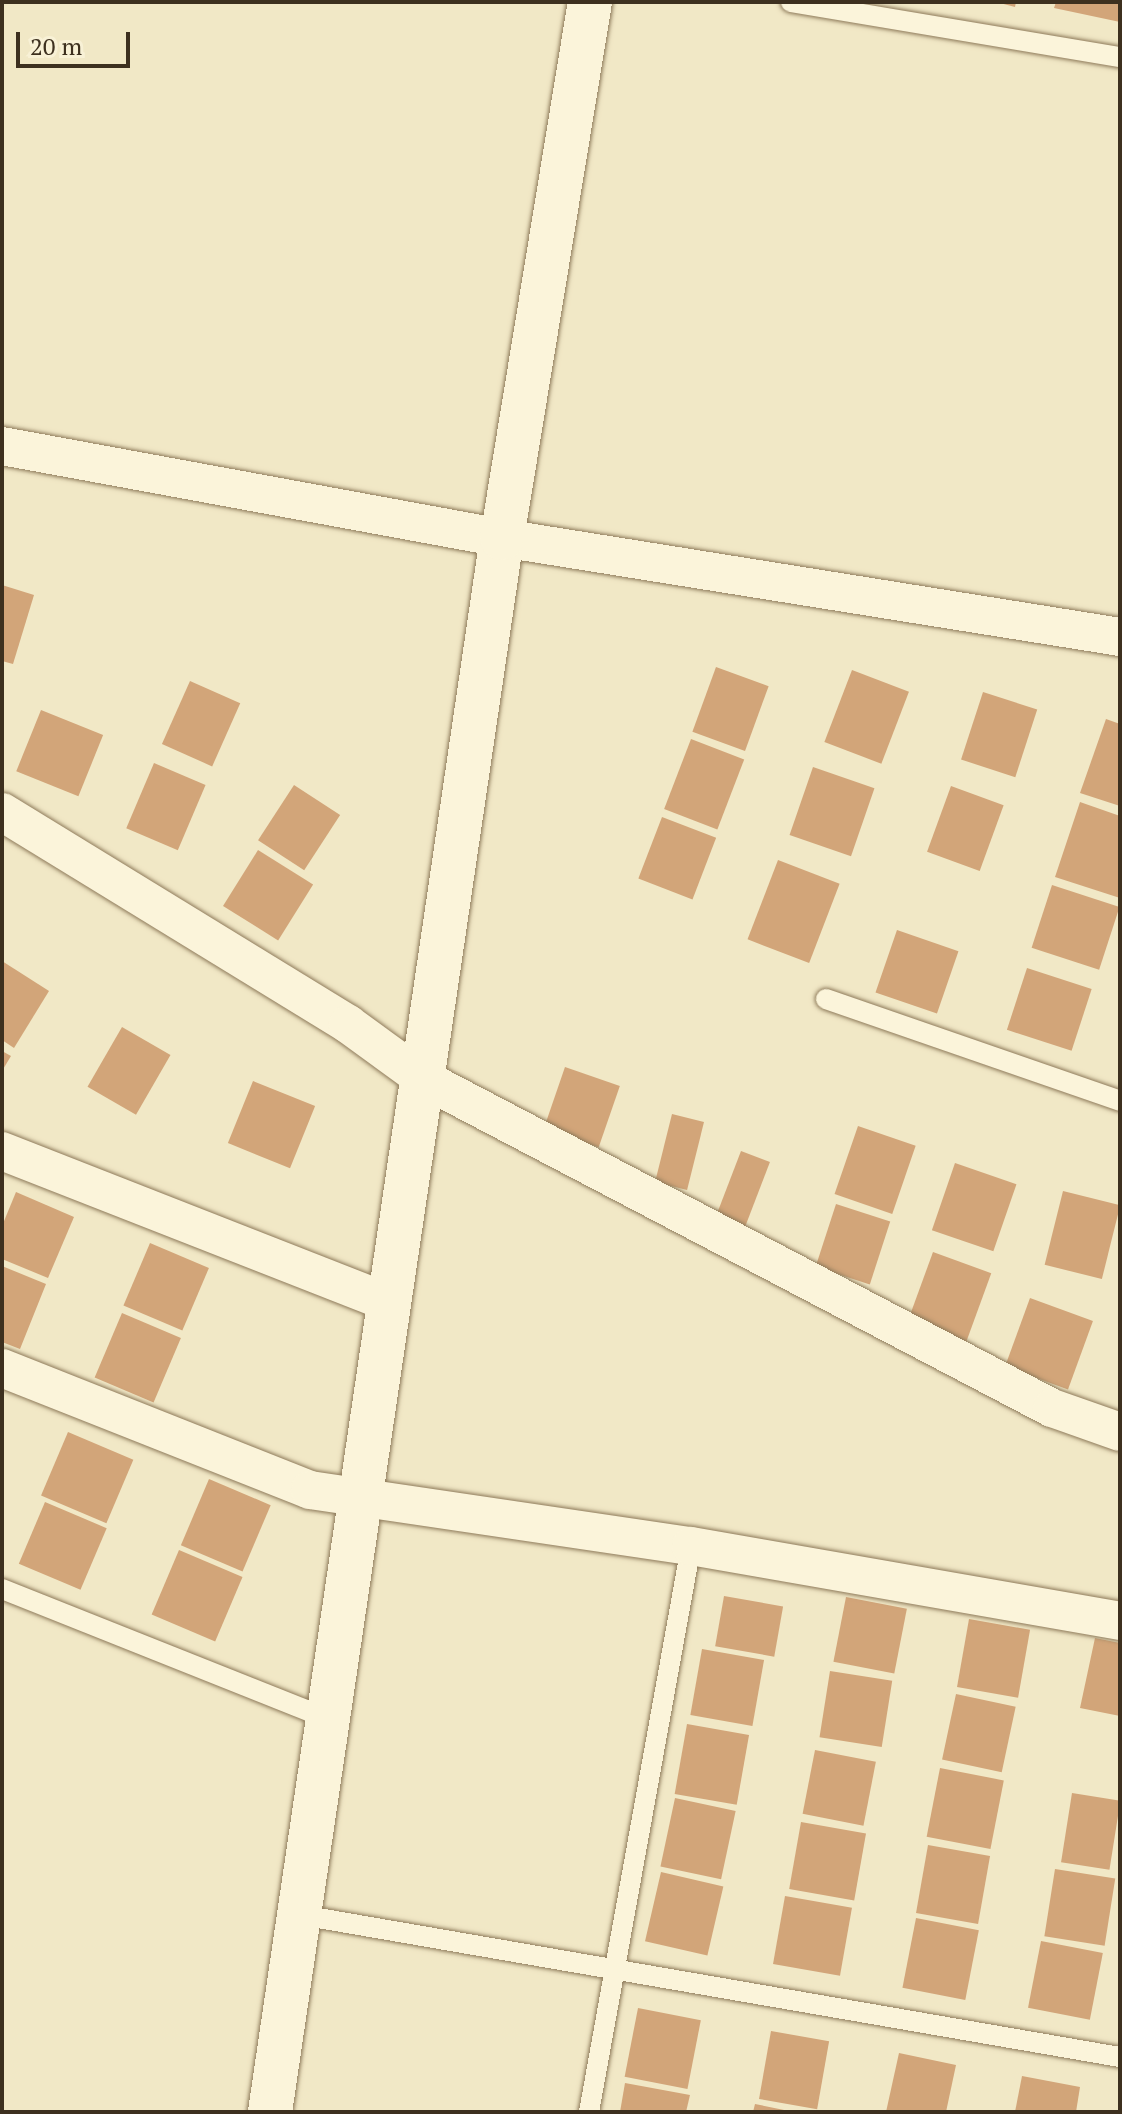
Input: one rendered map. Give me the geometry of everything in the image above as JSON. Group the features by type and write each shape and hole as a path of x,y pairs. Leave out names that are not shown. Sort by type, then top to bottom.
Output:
{"street":[{"path":"270,2112 331,1720 502,538 590,2"},
{"path":"2,446 502,538 1120,637"},
{"path":"2,812 348,1024 422,1078 1052,1408 1120,1432"},
{"path":"2,1151 390,1303"},
{"path":"2,1368 310,1490 691,1546 1120,1621"}],"lane":[{"path":"791,2 1120,57"},
{"path":"826,999 1120,1101"},
{"path":"589,2112 691,1546"},
{"path":"2,1589 331,1720"},
{"path":"301,1915 1120,2057"}],"building":[{"path":"996,2 1016,2 1015,7"},
{"path":"1056,2 1120,2 1120,22 1054,8"},
{"path":"2,585 34,595 13,664 2,661"},
{"path":"716,667 769,686 745,751 692,732"},
{"path":"852,670 909,692 881,764 824,742"},
{"path":"190,681 240,703 212,766 162,744"},
{"path":"983,692 1037,710 1015,777 961,760"},
{"path":"41,710 103,735 78,796 16,771"},
{"path":"1106,719 1120,724 1120,806 1080,793"},
{"path":"691,739 744,759 717,829 664,809"},
{"path":"154,763 206,785 178,850 126,828"},
{"path":"813,767 874,788 851,856 790,835"},
{"path":"294,785 340,815 304,870 258,840"},
{"path":"951,786 1004,805 980,871 927,852"},
{"path":"1080,802 1120,816 1120,898 1055,877"},
{"path":"662,817 716,838 692,899 638,879"},
{"path":"258,850 313,884 278,940 223,906"},
{"path":"778,860 840,884 809,963 748,939"},
{"path":"1052,885 1120,907 1099,970 1032,948"},
{"path":"897,930 958,951 937,1014 876,992"},
{"path":"2,961 49,991 14,1048 2,1040"},
{"path":"1027,968 1092,989 1072,1051 1007,1030"},
{"path":"122,1027 170,1055 136,1115 88,1087"},
{"path":"2,1051 11,1056 2,1071"},
{"path":"565,1067 620,1086 599,1147 544,1128"},
{"path":"253,1081 315,1106 290,1168 228,1143"},
{"path":"672,1114 704,1122 687,1190 655,1182"},
{"path":"858,1126 916,1146 892,1214 835,1194"},
{"path":"741,1151 770,1162 744,1230 715,1219"},
{"path":"955,1163 1016,1184 993,1251 932,1230"},
{"path":"1063,1191 1120,1205 1102,1279 1045,1265"},
{"path":"16,1192 74,1217 48,1278 2,1259 2,1226"},
{"path":"836,1204 890,1222 870,1284 816,1267"},
{"path":"150,1243 209,1268 182,1331 123,1306"},
{"path":"933,1252 991,1273 965,1346 907,1324"},
{"path":"2,1266 46,1284 20,1349 2,1342"},
{"path":"1030,1298 1093,1321 1068,1390 1005,1367"},
{"path":"122,1313 181,1338 154,1402 95,1377"},
{"path":"68,1432 133,1460 106,1523 41,1496"},
{"path":"209,1479 271,1505 243,1571 181,1545"},
{"path":"45,1502 107,1528 80,1590 19,1564"},
{"path":"179,1550 243,1577 215,1641 152,1614"},
{"path":"724,1596 783,1606 774,1657 715,1646"},
{"path":"846,1597 907,1609 894,1674 833,1662"},
{"path":"969,1619 1030,1630 1018,1698 957,1687"},
{"path":"1095,1638 1120,1643 1120,1716 1080,1708"},
{"path":"702,1649 764,1660 752,1726 690,1715"},
{"path":"830,1671 892,1681 882,1747 820,1737"},
{"path":"956,1694 1016,1707 1002,1772 942,1760"},
{"path":"687,1724 749,1735 737,1805 675,1794"},
{"path":"815,1750 876,1762 863,1826 803,1814"},
{"path":"940,1768 1004,1780 990,1849 927,1837"},
{"path":"1072,1793 1120,1801 1109,1870 1061,1862"},
{"path":"675,1798 736,1811 721,1879 660,1866"},
{"path":"801,1822 866,1833 854,1900 789,1889"},
{"path":"928,1845 990,1856 978,1924 916,1913"},
{"path":"1055,1869 1115,1879 1105,1946 1044,1936"},
{"path":"661,1872 723,1886 707,1956 645,1941"},
{"path":"785,1896 852,1908 840,1976 773,1964"},
{"path":"916,1918 979,1930 965,2000 902,1988"},
{"path":"1041,1941 1103,1953 1090,2020 1028,2008"},
{"path":"638,2008 701,2020 687,2089 625,2077"},
{"path":"771,2031 829,2041 817,2109 759,2099"},
{"path":"899,2053 956,2065 946,2112 886,2112"},
{"path":"1022,2076 1080,2087 1076,2112 1015,2112"},
{"path":"625,2083 690,2095 686,2112 620,2112"},
{"path":"755,2104 789,2111 789,2112 753,2112"}]}
